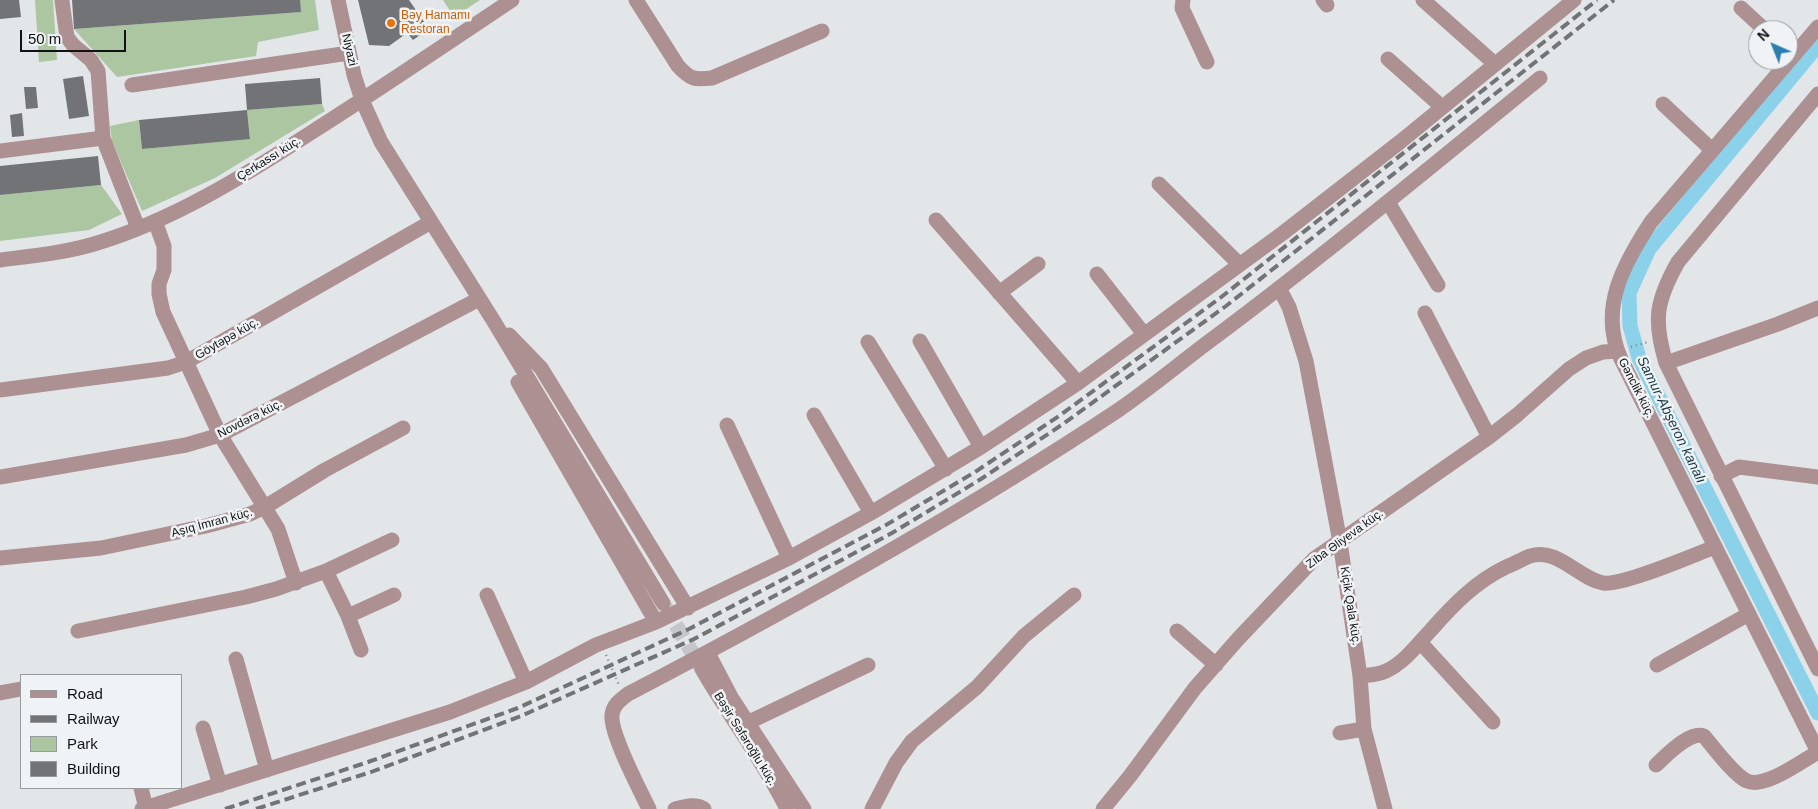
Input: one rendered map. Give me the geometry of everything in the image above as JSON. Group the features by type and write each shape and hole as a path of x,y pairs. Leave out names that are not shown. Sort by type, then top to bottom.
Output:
{"street":[{"name":"Niyazi","path":"338,0 349,53 362,100 381,142 493,320"},
{"name":"Çerkassı küç.","path":"0,260 92,245 155,221 248,174 512,0"},
{"path":"636,0 678,66 686,75 696,80 712,78 822,31"},
{"path":"1182,0 1182,8 1207,62"},
{"path":"1423,0 1495,64"},
{"path":"142,789 144,808 450,712 526,682 608,640 688,608 789,558 871,513 982,447 1078,383 1290,227 1574,0"},
{"path":"62,1 67,38 92,60 98,72 103,138 138,228"},
{"path":"1741,8 1754,20"},
{"name":"Gənclik küç.","path":"1798,46 1818,27"},
{"path":"132,84 349,53"},
{"path":"1388,59 1442,107"},
{"name":"Gənclik küç.","path":"1777,70 1651,222 1632,250 1620,275 1613,299 1612,325 1617,351 1818,752"},
{"path":"649,809 619,743 612,717 613,708 619,700 896,547 992,490 1119,409 1279,288 1540,78"},
{"path":"1818,94 1678,262 1668,279 1658,313 1659,339 1666,363 1818,669"},
{"path":"1663,104 1712,150"},
{"path":"0,151 103,138"},
{"path":"1159,184 1239,264"},
{"path":"1388,202 1438,285"},
{"path":"936,220 1078,383"},
{"path":"155,221 164,246 164,270 159,284 163,312 220,435 278,529 296,583"},
{"name":"Göytəpə küç.","path":"0,390 168,368 186,362 431,222"},
{"path":"999,292 1038,264"},
{"path":"1097,274 1144,334"},
{"name":"Kiçik Qala küç.","path":"1279,288 1289,307 1306,362 1340,542 1360,676 1364,729 1385,809"},
{"name":"Novdərə küç.","path":"0,477 186,445 220,435 479,299"},
{"path":"1666,363 1818,308"},
{"path":"1425,313 1489,437"},
{"path":"493,320 663,603"},
{"path":"493,320 541,368 688,608"},
{"path":"493,320 518,382 656,622"},
{"path":"920,341 982,447"},
{"path":"868,342 946,469"},
{"name":"Ziba Əliyeva küç.","path":"1103,809 1130,776 1195,688 1238,639 1314,559 1489,437 1570,369 1586,358 1603,352 1617,351"},
{"path":"814,415 871,513"},
{"path":"727,425 789,558"},
{"name":"Aşıq İmran küç.","path":"0,558 101,548 206,526 250,514 266,507 324,470 403,428"},
{"path":"1721,476 1739,467 1818,477"},
{"path":"78,631 246,597 296,583 392,540"},
{"path":"1360,676 1378,674 1398,664 1475,585 1498,571 1531,556 1544,554 1556,558 1589,578 1604,583 1639,575 1715,547"},
{"path":"326,571 348,616 361,650"},
{"path":"348,616 394,595"},
{"path":"487,595 526,682"},
{"path":"872,809 896,763 912,741 977,687 1024,636 1074,595"},
{"path":"1657,665 1748,614"},
{"path":"1177,631 1216,665"},
{"path":"1420,642 1493,722"},
{"path":"708,652 730,697 804,809"},
{"path":"236,659 267,770"},
{"path":"747,723 868,665"},
{"name":"Bəşir Səfəroğlu küç.","path":"702,668 721,703 752,749 787,809"},
{"path":"0,693 20,689"},
{"path":"203,728 220,785"},
{"path":"1340,734 1364,729"},
{"path":"1656,765 1689,737 1697,734 1704,736 1738,775 1747,782 1768,781 1818,752"},
{"path":"675,809 694,806 704,809"}],"path":[{"path":"1617,351 1659,339"},
{"path":"605,652 620,688"}],"green space":[{"path":"35,0 53,0 57,60 39,62"},
{"path":"300,0 315,0 319,30 258,42 256,56 117,77 74,29 300,12"},
{"path":"443,0 480,0 454,17"},
{"path":"322,104 325,111 215,178 142,211 112,141 110,126 139,120 142,149 250,138 247,110"},
{"path":"101,185 122,214 89,230 0,241 0,195"}],"building":[{"path":"0,0 19,0 21,17 0,19"},
{"path":"72,0 300,0 301,12 74,29"},
{"path":"358,0 409,0 429,29 413,40 407,33 389,46 369,45"},
{"path":"83,76 89,116 69,119 63,79"},
{"path":"320,78 322,104 247,110 245,84"},
{"path":"24,87 36,87 38,108 26,109"},
{"path":"247,110 250,139 142,149 139,120"},
{"path":"22,113 24,136 12,137 10,115"},
{"path":"98,156 101,185 0,195 0,166"}],"waterway":[{"name":"Samur-Abşeron kanalı","path":"1818,45 1649,249 1629,293 1630,326 1639,358 1818,713"}],"tunnel":[{"path":"664,605 702,669"}],"railway":[{"path":"225,809 368,762 518,708 689,629 886,525 975,472 1059,416 1220,298 1597,0"},
{"path":"256,809 371,772 521,716 694,639 892,533 981,479 1063,424 1226,306 1614,0"}],"place":[{"name":"Bәy Hamamı Restoran","path":"391,23"}]}
